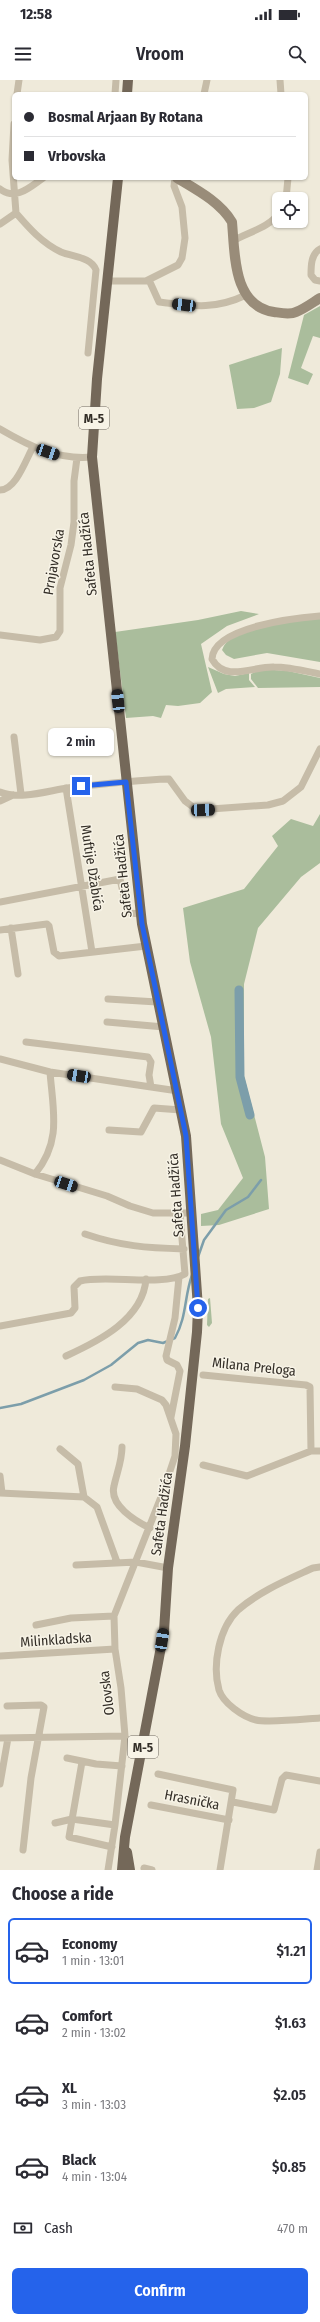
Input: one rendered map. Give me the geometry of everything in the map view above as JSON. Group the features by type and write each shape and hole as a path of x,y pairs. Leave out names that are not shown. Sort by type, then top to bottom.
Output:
{"main road":[{"path":"127,92 128,80"},
{"name":"Safeta Hadžića","path":"118,180 97,379 92,456 141,914 157,1002 178,1091 189,1163 198,1296 198,1332 185,1446 168,1568 164,1631 125,1837 122,1870"},
{"path":"179,180 206,196 227,215 232,222 233,241 239,278 246,295 258,307 270,311 292,314 320,298"},
{"name":"Safeta Hadžića","path":"125,1837 130,1870"}],"street":[{"path":"17,92 19,80"},
{"path":"115,92 116,80"},
{"path":"204,92 207,80"},
{"path":"280,80 282,92"},
{"path":"14,180 16,213 45,243 60,251 89,261 94,265 96,275 88,353"},
{"path":"0,189 15,194 24,191 40,180"},
{"path":"108,281 138,282 149,280 178,265 182,258 184,238 182,207 174,186 176,180"},
{"path":"287,192 288,180"},
{"path":"0,224 16,213"},
{"path":"233,241 247,232 267,226 272,221"},
{"path":"320,249 315,253 312,260 311,275 315,280 320,280"},
{"path":"149,280 159,302 196,306 217,306 246,295"},
{"path":"0,429 33,447 62,457 77,458 92,456"},
{"path":"0,490 5,490 11,485 33,447"},
{"name":"Prnjavorska","path":"0,635 40,640 56,637 60,631 60,588 73,530 74,481 77,458"},
{"path":"320,616 294,618 269,623 240,633 217,647 212,654 212,659 218,667 231,672 275,667 320,674"},
{"path":"14,737 18,794"},
{"path":"0,792 18,794 126,782 169,779 185,801 197,810 268,805 283,801 301,787 320,749"},
{"name":"Muftije Džabića","path":"66,788 92,952"},
{"path":"0,801 18,794"},
{"path":"0,902 120,879 127,910 131,914 141,914"},
{"path":"0,930 47,924 49,926 54,952 59,956 146,946"},
{"path":"11,928 18,974"},
{"path":"108,999 157,1002"},
{"path":"107,1022 164,1027"},
{"path":"26,1042 148,1057 151,1062 151,1087"},
{"path":"0,1059 50,1072 178,1091"},
{"path":"35,1174 49,1154 54,1139 50,1072"},
{"path":"109,1130 141,1132 154,1108 181,1110"},
{"path":"0,1160 35,1174 108,1196 130,1206 153,1213 192,1213"},
{"path":"0,1326 71,1313 75,1308 74,1287 80,1281 179,1277 185,1274 180,1214"},
{"path":"85,1234 114,1244 143,1248 184,1248"},
{"path":"171,1417 180,1371 177,1365 167,1360 166,1356 175,1318 179,1277"},
{"path":"66,1356 90,1345 134,1312 145,1290 146,1279"},
{"name":"Milana Preloga","path":"203,1375 306,1384 310,1387 311,1451"},
{"name":"Safeta Hadžića","path":"115,1387 137,1389 162,1400 171,1417 176,1434 175,1456 150,1528 136,1562"},
{"path":"122,1447 122,1458 114,1487 114,1495 117,1501 130,1516 150,1528"},
{"path":"60,1449 78,1464 84,1497"},
{"path":"203,1465 247,1476 311,1451 320,1451"},
{"path":"0,1476 1,1493 84,1497 93,1502 97,1507 117,1562"},
{"name":"Safeta Hadžića","path":"76,1565 136,1562 168,1568"},
{"name":"Olovska","path":"108,1870 115,1825 125,1736 121,1688 114,1649 114,1616 136,1562"},
{"path":"316,1568 265,1590 238,1611 219,1641 218,1654 219,1690 233,1708 256,1720 320,1718"},
{"path":"36,1625 71,1618 114,1616"},
{"name":"Milinkladska","path":"0,1656 114,1649"},
{"path":"7,1706 43,1706 40,1738 31,1778 23,1850"},
{"path":"0,1784 4,1738 125,1736"},
{"path":"67,1758 82,1762 122,1766"},
{"path":"82,1762 68,1835 70,1839 112,1847"},
{"name":"Hrasnička","path":"158,1774 230,1788 234,1793 220,1870"},
{"name":"Hrasnička","path":"232,1802 274,1810 282,1779 286,1775 320,1781"},
{"name":"Hrasnička","path":"151,1805 229,1820"},
{"path":"55,1824 72,1819 115,1825"},
{"path":"317,1870 320,1852"},
{"path":"144,1868 152,1870"}],"green space":[{"path":"320,306 320,338 313,336 301,368 313,374 308,385 288,378 304,315"},
{"path":"282,348 280,374 271,402 254,408 237,409 229,365"},
{"path":"241,611 259,614 227,626 201,644 212,692 200,703 178,706 166,705 161,718 153,716 126,718 115,632 198,620"},
{"path":"320,617 320,662 267,653 234,659 226,655 222,650 228,641 238,633 251,628 281,621"},
{"path":"208,667 224,674 235,676 249,673 249,680 255,687 226,689 218,693"},
{"path":"261,669 288,671 320,678 320,687 258,688 251,679 251,674"},
{"path":"320,814 320,863 301,877 258,928 244,984 244,1076 265,1157 269,1209 219,1225 201,1226 201,1214 218,1210 243,1178 221,1124 211,1037 190,962 183,908 244,889 278,846 272,836 291,819 313,826"},
{"path":"210,1298 212,1323 209,1327 207,1325 208,1299"}],"waterway":[{"path":"239,990 240,1077 250,1115"},
{"path":"198,1257 204,1240 226,1210 248,1197 261,1180"},
{"path":"0,1408 21,1404 84,1380 111,1365 138,1343 148,1340 163,1343 175,1338 182,1322 189,1283 192,1275"}],"route":[{"path":"81,786 126,782 142,924 157,1002 172,1061 186,1136 198,1308"}]}
